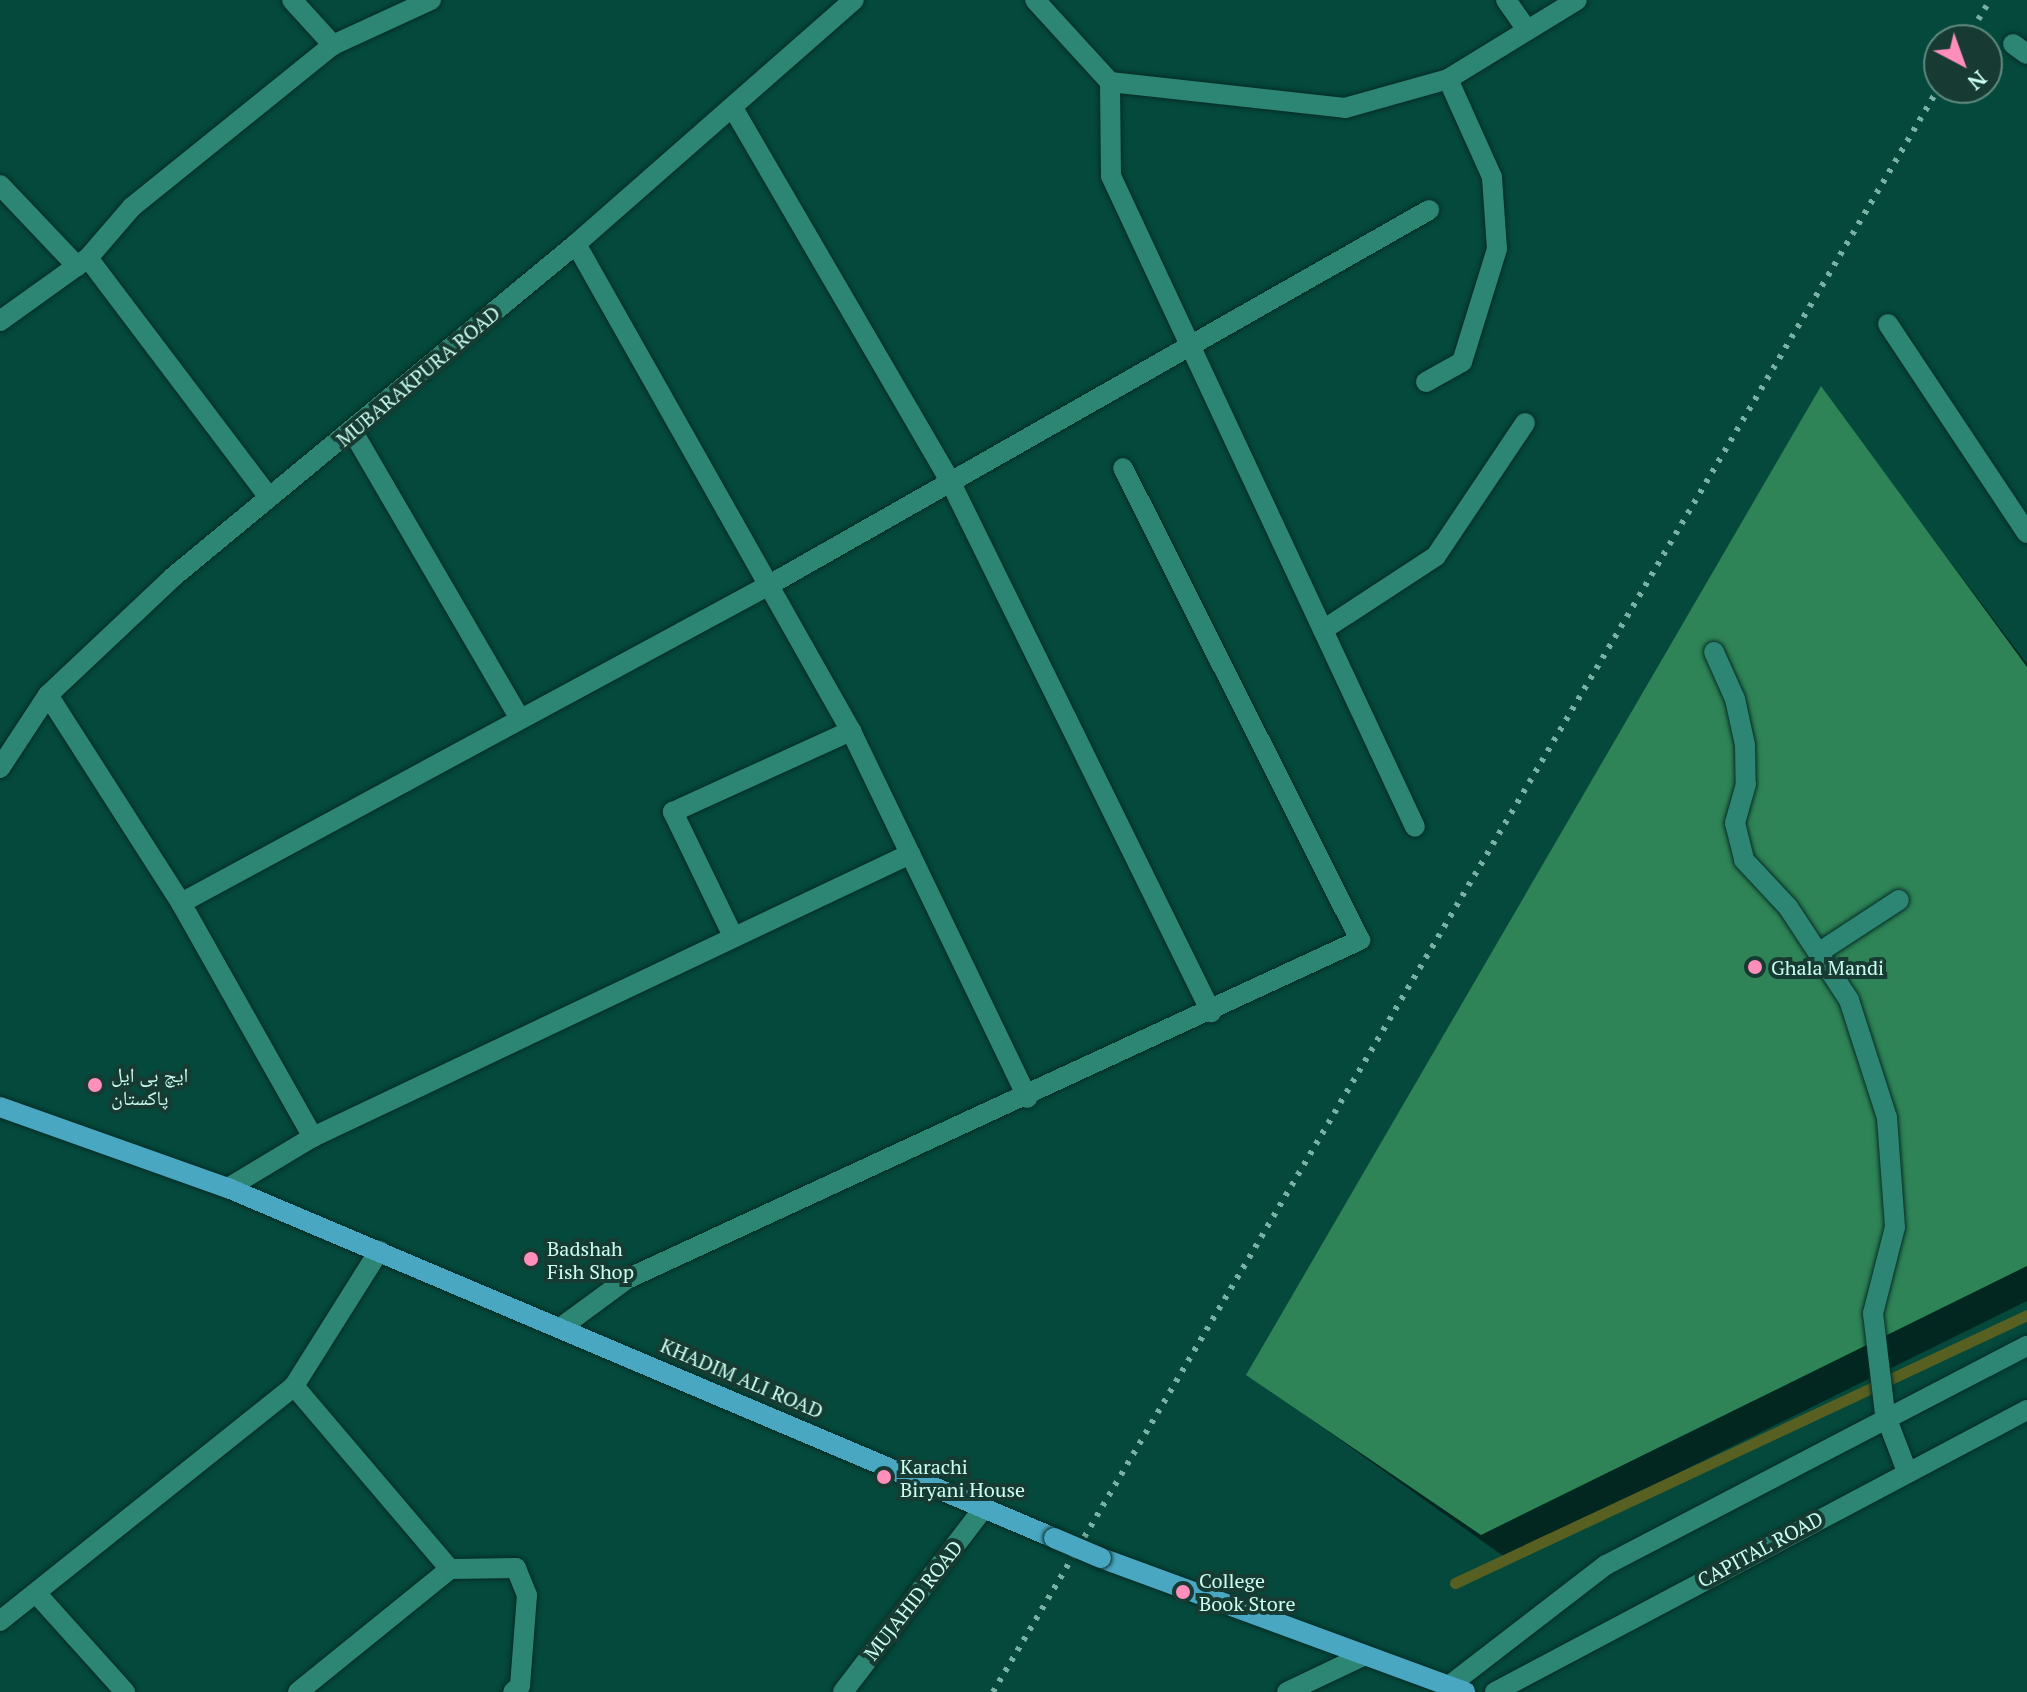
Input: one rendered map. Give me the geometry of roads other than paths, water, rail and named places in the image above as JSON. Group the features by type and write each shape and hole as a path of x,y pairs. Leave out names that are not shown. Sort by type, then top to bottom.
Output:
{"main road":[{"name":"KHADIM ALI ROAD","path":"0,1107 228,1188 563,1326 1101,1558 1458,1689"}],"street":[{"path":"292,0 333,45"},
{"path":"0,321 83,262 132,207 333,45 431,0"},
{"name":"MUBARAKPURA ROAD","path":"0,768 48,695 268,496 353,432 576,244 854,0"},
{"path":"1035,0 1110,82 1345,108 1448,79 1577,0"},
{"path":"1506,0 1527,30"},
{"path":"1426,382 1462,362 1497,249 1492,177 1448,79"},
{"path":"1110,82 1111,176 1415,827"},
{"path":"733,108 950,481 1211,1012"},
{"path":"0,185 83,262 268,496"},
{"path":"181,903 771,584 950,481 1192,350 1429,210"},
{"path":"576,244 771,584 851,731 1028,1098"},
{"path":"1888,324 2027,533"},
{"path":"1323,630 1436,556 1525,423"},
{"path":"353,432 520,719"},
{"path":"563,1326 627,1279 1028,1098 1360,940 1123,468"},
{"path":"1714,652 1745,745 1735,823 1744,860 1821,951 1849,1000 1887,1118 1895,1227 1873,1313 1885,1412 1906,1469"},
{"path":"48,695 181,903 313,1137"},
{"path":"732,934 673,812 851,731"},
{"path":"228,1188 313,1137 732,934 910,854"},
{"path":"1821,951 1899,900"},
{"path":"0,1621 294,1386 379,1251"},
{"path":"1458,1689 1606,1565 1885,1412 2027,1346"},
{"path":"294,1386 450,1569"},
{"name":"CAPITAL ROAD","path":"1495,1692 1906,1469 2027,1410"},
{"name":"MUJAHID ROAD","path":"843,1692 983,1509"},
{"path":"298,1692 450,1569 516,1568 527,1595 520,1686 513,1692"},
{"path":"36,1593 125,1692"},
{"path":"1287,1692 1365,1655"}],"waterway":[{"path":"1455,1583 2027,1315"}],"railway":[{"path":"1976,24 1990,0"},
{"path":"993,1692 1929,104"}],"place":[{"name":"Ghala Mandi","path":"1755,967"},
{"name":"ایچ بی ایل پاکستان","path":"95,1085"},
{"name":"Badshah Fish Shop","path":"531,1259"},
{"name":"Karachi Biryani House","path":"884,1477"},
{"name":"College Book Store","path":"1183,1592"}]}
